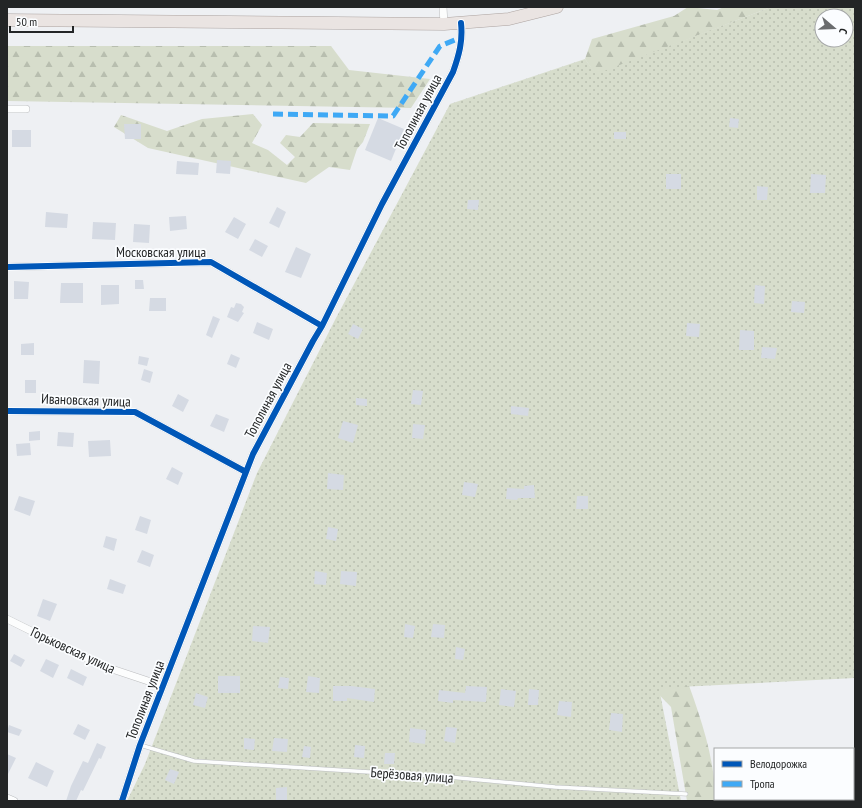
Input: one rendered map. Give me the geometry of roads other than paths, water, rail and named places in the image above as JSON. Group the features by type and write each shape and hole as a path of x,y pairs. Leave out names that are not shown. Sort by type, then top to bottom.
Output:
{"main road":[{"path":"7,20 444,24 509,19 557,7"}],"street":[{"path":"443,7 444,24"},
{"name":"Тополиная улица","path":"122,801 140,745 246,472 257,447 322,326 382,204 453,72 460,52 462,37 461,23"},
{"path":"7,109 26,109"},
{"name":"Московская улица","path":"7,266 211,262 322,326"},
{"name":"Ивановская улица","path":"7,411 135,412 246,472"},
{"name":"Горьковская улица","path":"7,619 100,665 163,686"},
{"path":"7,798 14,801"}],"lane":[{"name":"Берёзовая улица","path":"140,745 194,761 449,777 555,787 686,794"}]}
